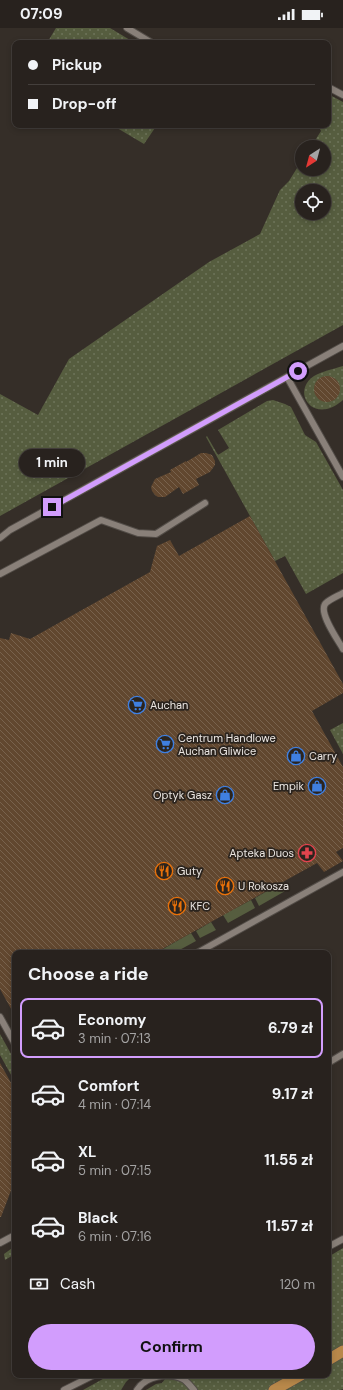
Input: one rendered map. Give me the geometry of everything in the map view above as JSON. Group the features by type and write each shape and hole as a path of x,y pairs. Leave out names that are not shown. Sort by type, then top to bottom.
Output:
{"main road":[{"path":"331,1358 343,1351"},
{"path":"274,1390 296,1378"}],"lane":[{"path":"127,28 147,40"},
{"path":"331,89 343,95"},
{"path":"0,538 17,527 343,346"},
{"path":"287,377 343,477"},
{"path":"0,574 101,520 138,533 156,534 205,503"},
{"path":"343,593 326,603 323,609 324,616 343,649"},
{"path":"202,950 343,872"},
{"path":"0,1017 12,1039"},
{"path":"331,1061 343,1054"},
{"path":"0,1243 12,1237"},
{"path":"331,1245 343,1239"},
{"path":"64,1390 88,1378"},
{"path":"137,1390 152,1378"},
{"path":"180,1378 184,1379 194,1390"}],"green space":[{"path":"56,28 110,28 130,40 49,40"},
{"path":"331,96 343,102 343,325 0,516 0,394 38,415 69,359 209,262 260,234 280,190 289,181 295,171 295,176 331,176 331,140 315,140 321,131 320,128 331,128"},
{"path":"117,128 155,128 144,144"},
{"path":"343,366 343,400 332,407 323,409 315,408 309,404 305,397 304,390 307,383 317,374"},
{"path":"273,400 291,407 305,435 316,442 343,490 343,573 306,594 285,556 275,561 206,437 207,436 218,455 229,448 218,430 267,401"},
{"path":"343,723 343,754 330,730"},
{"path":"283,882 287,890 259,906 255,898"},
{"path":"251,900 255,908 228,923 223,915"},
{"path":"211,922 216,930 200,938 196,931"},
{"path":"191,933 196,941 180,950 161,950"},
{"path":"0,1034 12,1056 12,1077 0,1055"},
{"path":"12,1248 12,1256 5,1260 4,1254"},
{"path":"343,1248 343,1389 146,1390 156,1384 162,1383 166,1378 331,1378 331,1255"},
{"path":"105,1378 130,1378 121,1390 83,1390"}],"building":[{"path":"327,376 336,380 340,389 336,398 327,402 318,398 314,389 318,380"},
{"path":"201,453 212,455 215,465 210,472 196,479 199,485 183,494 179,487 165,497 158,497 155,495 151,487 155,479 171,472 170,470"},
{"name":"Centrum Handlowe Auchan Gliwice","path":"250,516 343,684 343,693 312,711 343,767 343,848 336,852 343,861 324,872 317,863 160,950 12,950 12,1011 0,989 0,638 9,640 11,633 30,639 150,572 157,546 170,540 179,556"},
{"path":"0,1063 12,1085 12,1188 0,1217"}],"place":[{"name":"Auchan","path":"137,705"},
{"name":"Centrum Handlowe Auchan Gliwice","path":"165,744"},
{"name":"Carry","path":"296,756"},
{"name":"Empik","path":"317,786"},
{"name":"Optyk Gasz","path":"225,795"},
{"name":"Apteka Duos","path":"307,853"},
{"name":"Guty","path":"164,871"},
{"name":"U Rokosza","path":"225,886"},
{"name":"KFC","path":"177,906"}],"route":[{"path":"52,507 298,371"}]}
